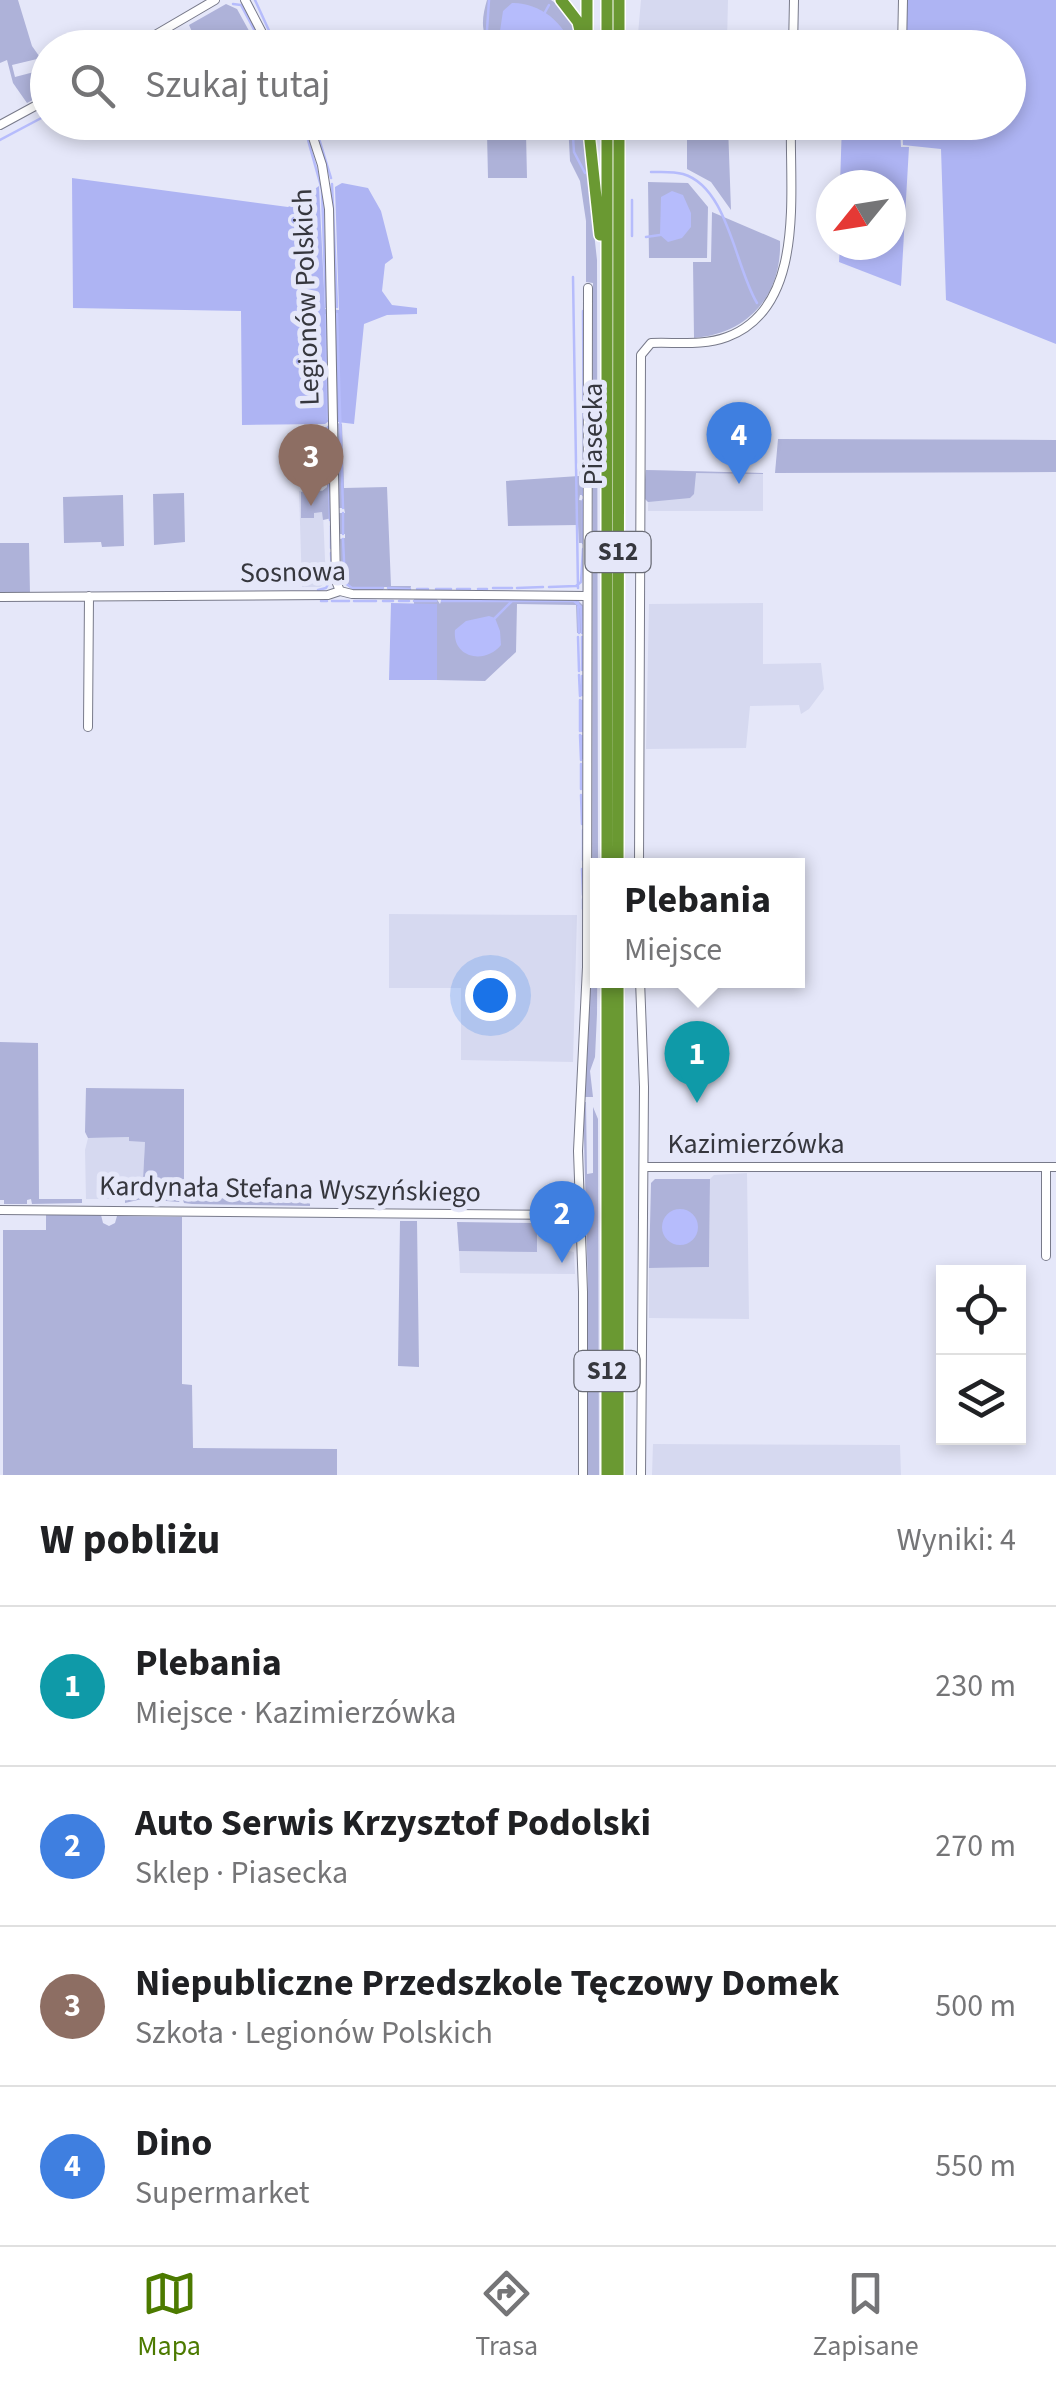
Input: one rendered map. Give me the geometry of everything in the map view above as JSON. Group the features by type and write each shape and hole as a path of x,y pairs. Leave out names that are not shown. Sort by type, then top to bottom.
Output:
{"highway":[{"path":"561,0 580,30"},
{"path":"586,30 587,0"},
{"path":"606,0 606,30"},
{"path":"618,30 620,0"},
{"path":"590,140 607,314"},
{"name":"Piasecka","path":"607,140 607,858"},
{"name":"Piasecka","path":"618,140 618,858"},
{"name":"S12","path":"607,988 607,1475"},
{"name":"S12","path":"618,988 618,1475"}],"street":[{"path":"163,30 214,0"},
{"path":"245,0 261,30"},
{"path":"793,30 794,0"},
{"path":"902,30 903,0"},
{"path":"0,124 30,108"},
{"name":"Legionów Polskich","path":"314,140 328,209 336,581 340,591"},
{"path":"639,858 642,350 651,343 705,342 728,336 750,323 773,298 786,261 790,140"},
{"path":"583,1475 578,1129 588,897 588,288"},
{"name":"Sosnowa","path":"0,597 328,595 340,591 586,596"},
{"path":"88,727 89,596"},
{"name":"Kazimierzówka","path":"640,988 644,1152 641,1475"},
{"name":"Kazimierzówka","path":"644,1167 1051,1167"},
{"path":"1046,1256 1051,1167"},
{"name":"Kardynała Stefana Wyszyńskiego","path":"0,1210 84,1204 580,1215"}],"shaded area":[{"path":"0,0 18,0 30,39 30,61 12,65 15,77 30,73 30,101 27,103 13,83 7,60 0,63"},
{"path":"487,0 551,0 573,30 484,30"},
{"path":"641,0 728,0 727,30 638,30"},
{"path":"905,0 1056,0 1056,344 946,300 941,149 903,145 903,140 1026,140 1026,30 904,30"},
{"path":"512,3 531,6 549,15 563,30 500,30 503,11"},
{"path":"226,4 237,9 249,30 191,30 189,25"},
{"path":"487,140 526,140 527,178 488,178"},
{"path":"569,140 584,140 597,260 598,858 592,858 593,283 586,282 586,221 580,181 570,161"},
{"path":"687,140 728,140 731,210 711,182 687,169"},
{"path":"841,140 901,140 901,147 909,147 906,199 906,170 840,170"},
{"path":"72,178 288,207 319,186 325,309 339,310 335,187 342,183 368,188 381,211 393,258 385,264 382,291 392,305 417,308 417,314 387,315 364,324 354,424 329,421 242,425 241,311 73,308"},
{"path":"648,182 688,183 708,207 707,258 649,258"},
{"path":"672,191 683,195 691,213 691,227 682,238 668,242 660,235 661,197"},
{"path":"712,212 780,241 779,261 768,294 745,320 731,329 694,338 693,262 711,262"},
{"path":"902,260 901,286 839,262"},
{"path":"337,423 342,424 344,488 387,487 391,586 411,586 410,590 353,590 342,581 340,539 345,534 339,534 339,513 345,513 344,508 339,508"},
{"path":"325,427 330,427 332,518 323,520 322,512 314,513 314,518 301,518 301,492 327,487"},
{"path":"778,439 1056,440 1056,472 775,473"},
{"path":"580,470 586,470 586,495 580,495 579,500 586,501 586,543 579,543 578,525 508,526 506,481 579,476"},
{"path":"646,470 763,474 696,473 690,498 648,502 643,497"},
{"path":"649,470 763,473 763,511 648,511"},
{"path":"322,490 326,582 320,587 302,587 299,491"},
{"path":"184,493 185,542 154,545 153,494"},
{"path":"123,495 124,546 64,543 63,497"},
{"path":"0,543 29,543 30,594 0,594"},
{"path":"414,598 436,598 440,604 442,598 575,598 584,606 584,633 577,633 576,605 517,604 516,652 485,681 437,680 437,604 414,604"},
{"path":"391,603 437,604 437,680 389,680"},
{"path":"763,603 763,664 821,663 824,689 809,709 801,714 799,705 750,706 746,748 646,749 649,604"},
{"path":"495,618 501,645 487,655 471,656 459,647 455,630 466,621"},
{"path":"389,914 577,915 573,1062 461,1060 461,988 389,988"},
{"path":"590,988 597,988 595,1057 590,1071 593,1097 583,1097"},
{"path":"0,1042 38,1043 39,1199 82,1199 82,1203 32,1204 31,1199 27,1204 4,1204 0,1200"},
{"path":"86,1088 184,1089 184,1197 310,1201 310,1206 192,1204 184,1203 182,1197 179,1202 142,1199 125,1203 125,1199 142,1198 145,1142 129,1141 129,1137 88,1138"},
{"path":"583,1102 587,1174 593,1173 593,1107 598,1119 599,1475 587,1475"},
{"path":"129,1137 145,1142 142,1199 86,1199 88,1138"},
{"path":"747,1173 749,1319 649,1318 649,1268 709,1267 710,1179 714,1175"},
{"path":"655,1179 710,1179 709,1267 649,1268 651,1183"},
{"path":"680,1209 693,1214 698,1227 693,1240 680,1245 667,1240 662,1227 667,1214"},
{"path":"46,1215 101,1215 103,1223 109,1226 117,1216 182,1217 182,1384 192,1385 193,1448 337,1449 337,1475 3,1475 3,1230 46,1230"},
{"path":"400,1221 417,1221 419,1367 398,1366"},
{"path":"457,1222 537,1223 537,1252 459,1251"},
{"path":"537,1223 573,1223 569,1251 574,1252 575,1274 460,1273 459,1251 536,1252"},
{"path":"653,1444 900,1445 901,1475 652,1475"}],"waterway":[{"path":"255,0 269,30"},
{"path":"487,30 489,0"},
{"path":"233,4 241,5 254,30"},
{"path":"544,14 549,5"},
{"path":"0,140 30,124"},
{"path":"308,140 322,190 326,307"},
{"path":"319,140 331,178"},
{"path":"573,140 574,152 585,173"},
{"path":"651,172 683,174 710,195 729,230 757,303"},
{"path":"332,184 337,307"},
{"path":"632,200 632,236"},
{"path":"646,237 660,235"},
{"path":"573,277 578,588"},
{"path":"583,311 584,465"},
{"path":"337,314 343,508"},
{"path":"326,315 328,419"},
{"path":"328,427 330,520"},
{"path":"583,495 584,470"},
{"path":"583,500 583,543"},
{"path":"343,513 343,534"},
{"path":"331,526 331,548"},
{"path":"343,539 345,583 352,588 383,588"},
{"path":"549,587 576,586 581,582 583,549"},
{"path":"318,590 326,588 332,577 331,553"},
{"path":"517,588 543,587"},
{"path":"388,588 410,589"},
{"path":"493,588 512,588"},
{"path":"417,589 428,589"},
{"path":"436,589 451,589"},
{"path":"457,589 470,589"},
{"path":"478,589 487,589"},
{"path":"578,600 579,633"},
{"path":"321,601 327,601"},
{"path":"332,601 349,601"},
{"path":"354,601 376,601"},
{"path":"383,601 393,601"},
{"path":"399,601 409,601"},
{"path":"414,601 436,601"},
{"path":"442,601 511,601"},
{"path":"495,618 512,601 574,601 581,607 582,633"},
{"path":"578,637 579,671"},
{"path":"582,637 582,670"},
{"path":"579,675 580,696"},
{"path":"582,676 582,695"},
{"path":"580,700 580,731"},
{"path":"582,701 582,731"},
{"path":"580,735 581,760"},
{"path":"582,736 582,758"},
{"path":"581,764 581,789"},
{"path":"581,795 582,824"},
{"path":"583,830 583,860"},
{"path":"582,869 583,895"},
{"path":"583,899 583,909"}],"place":[{"name":"Dino","path":"739,484"},
{"name":"Niepubliczne Przedszkole Tęczowy Domek","path":"311,506"},
{"name":"Plebania","path":"697,1103"},
{"name":"Auto Serwis Krzysztof Podolski","path":"562,1263"}]}
